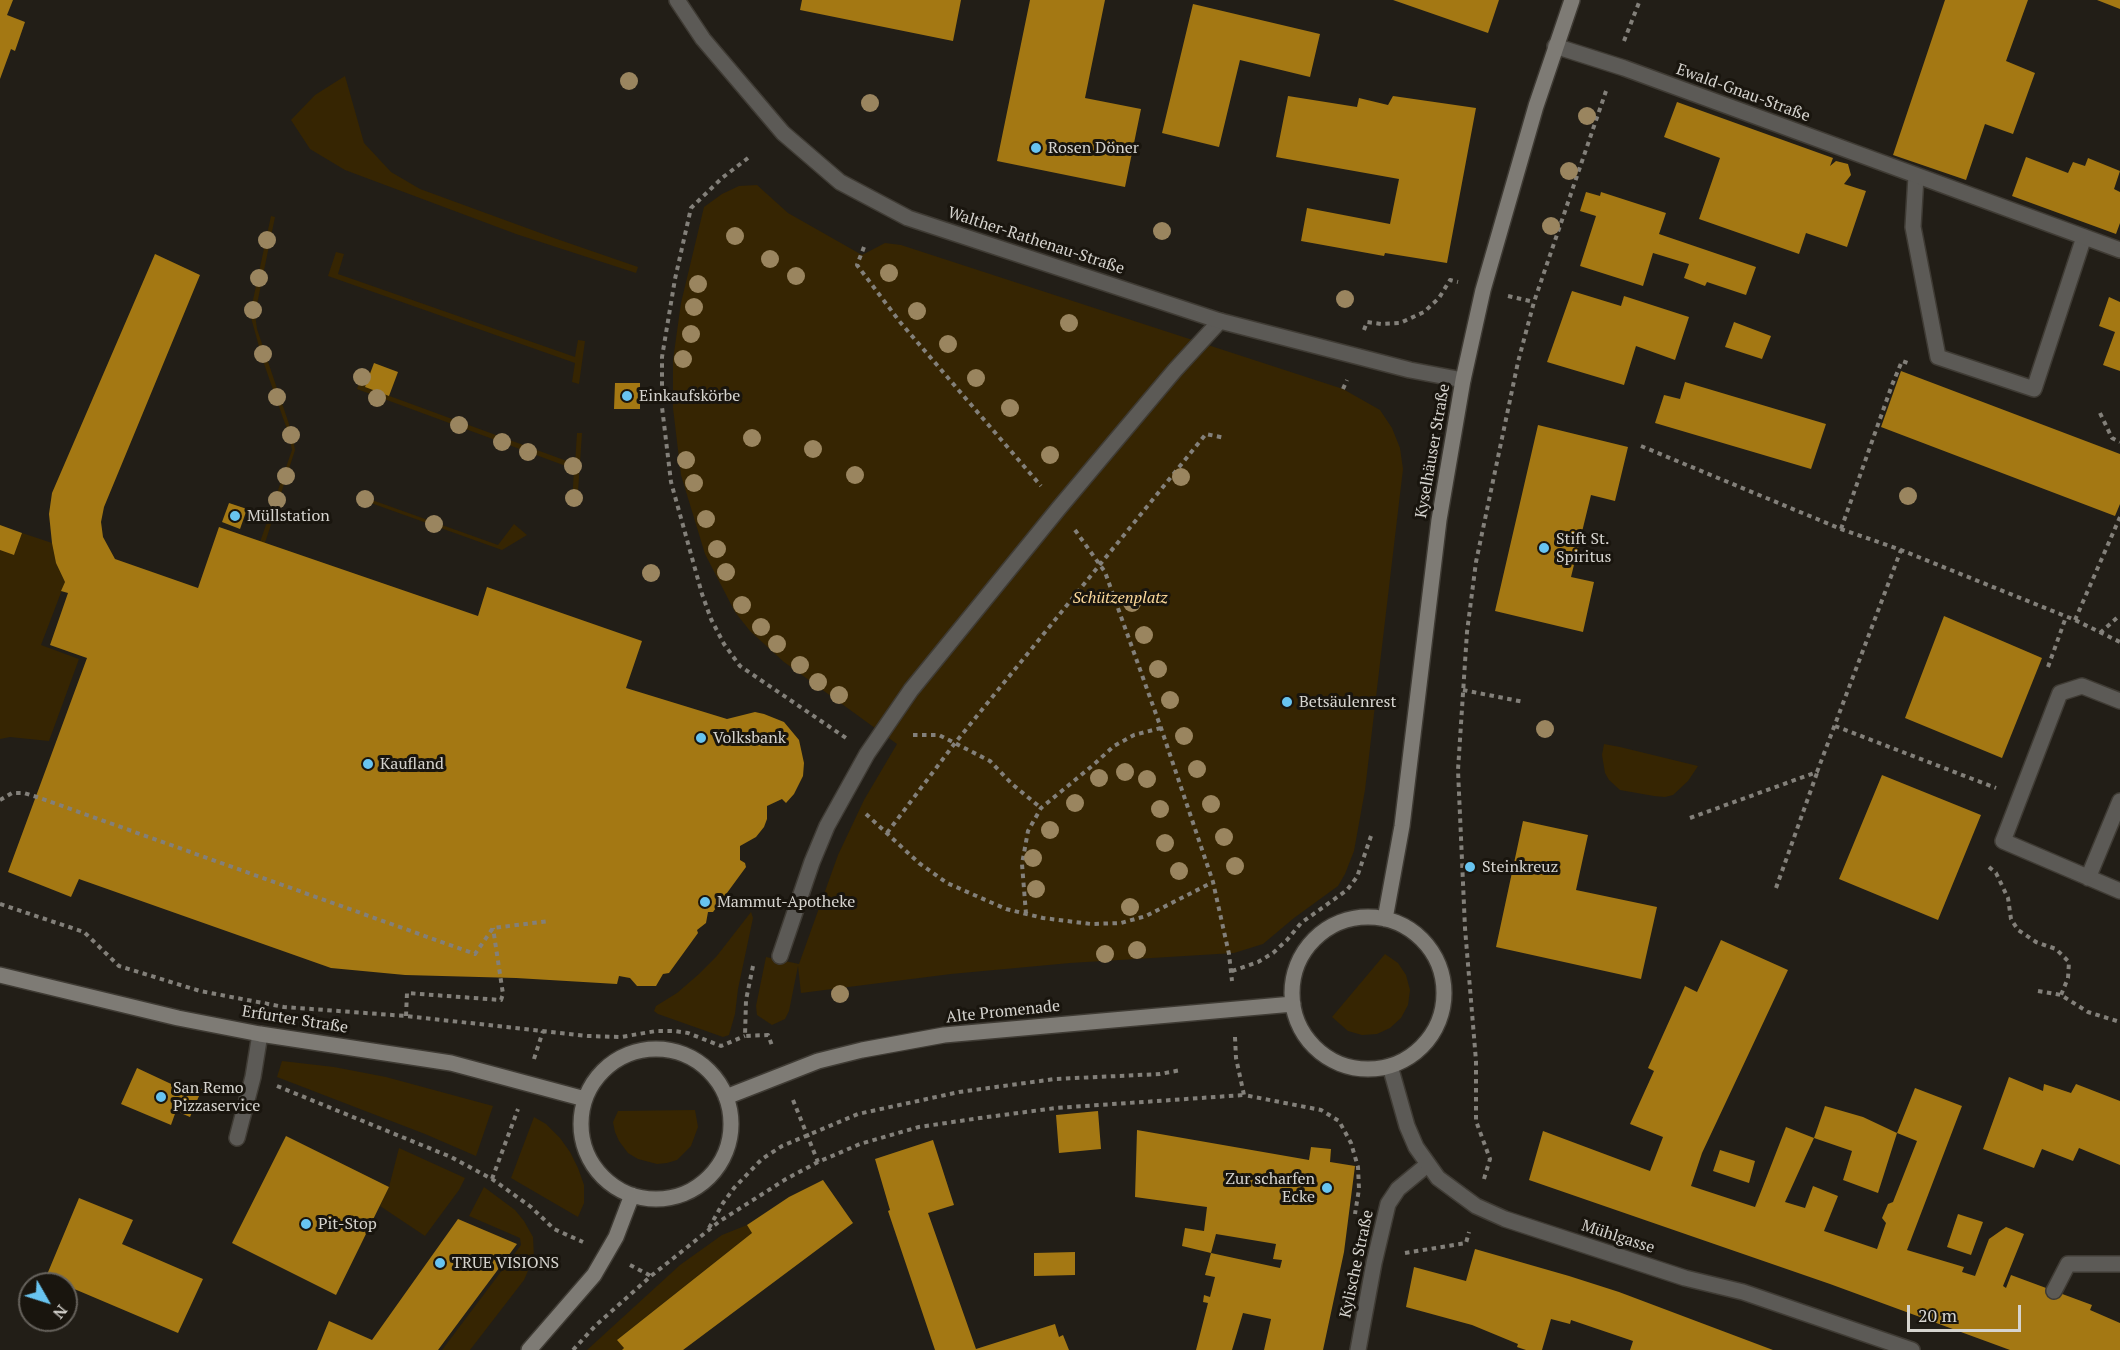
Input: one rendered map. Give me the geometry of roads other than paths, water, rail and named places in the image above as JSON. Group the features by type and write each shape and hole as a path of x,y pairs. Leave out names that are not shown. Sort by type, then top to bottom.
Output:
{"main road":[{"name":"Kyselhäuser Straße","path":"1385,920 1402,826 1439,520 1463,380 1483,290 1572,0"},
{"path":"1370,917 1385,920 1398,923 1411,930 1431,950 1438,963 1444,990 1440,1018 1425,1043 1415,1053 1390,1066 1362,1069 1347,1067 1334,1061 1311,1043 1296,1018 1293,1004 1294,975 1299,961 1317,937 1329,928 1356,918 1370,917"},
{"name":"Erfurter Straße","path":"0,975 178,1018 260,1034 451,1063 585,1100"},
{"name":"Alte Promenade","path":"726,1097 818,1061 910,1041 1014,1028 1293,1004"},
{"path":"662,1049 689,1056 701,1063 716,1078 726,1097 730,1109 730,1135 727,1148 714,1171 695,1188 671,1197 651,1198 632,1195 611,1184 594,1167 589,1157 582,1134 582,1111 585,1100 591,1087 609,1065 634,1052 662,1049"},
{"path":"529,1350 594,1275 607,1254 632,1195"}],"street":[{"name":"Walther-Rathenau-Straße","path":"677,0 703,39 783,133 840,182 908,218 1220,321 1410,370 1463,380"},
{"name":"Ewald-Gnau-Straße","path":"1556,46 1615,65 2120,250"},
{"path":"1916,176 1913,227 1938,357 2034,389 2084,237"},
{"path":"780,956 812,862 827,826 844,794 911,690 1059,508 1175,370 1220,321"},
{"path":"2120,701 2082,686 2060,693 2003,841 2120,891"},
{"path":"2088,878 2120,801"},
{"path":"237,1138 253,1077 260,1034"},
{"name":"Mühlgasse","path":"1390,1066 1407,1126 1427,1165 1449,1187 1476,1206 1505,1219 1685,1278 1743,1292 1912,1350"},
{"name":"Kylische Straße","path":"1358,1350 1374,1263 1388,1204 1398,1189 1427,1165"},
{"path":"2054,1291 2068,1264 2120,1264"}],"place":[{"name":"Rosen Döner","path":"1036,148"},
{"name":"Einkaufskörbe","path":"627,396"},
{"name":"Müllstation","path":"235,516"},
{"name":"Stift St. Spiritus","path":"1544,548"},
{"name":"Betsäulenrest","path":"1287,702"},
{"name":"Volksbank","path":"701,738"},
{"name":"Kaufland","path":"368,764"},
{"name":"Steinkreuz","path":"1470,867"},
{"name":"Mammut-Apotheke","path":"705,902"},
{"name":"San Remo Pizzaservice","path":"161,1097"},
{"name":"Zur scharfen Ecke","path":"1327,1188"},
{"name":"Pit-Stop","path":"306,1224"},
{"name":"TRUE VISIONS","path":"440,1263"}],"park label":[{"name":"Schützenplatz","path":"1120,598"}]}
